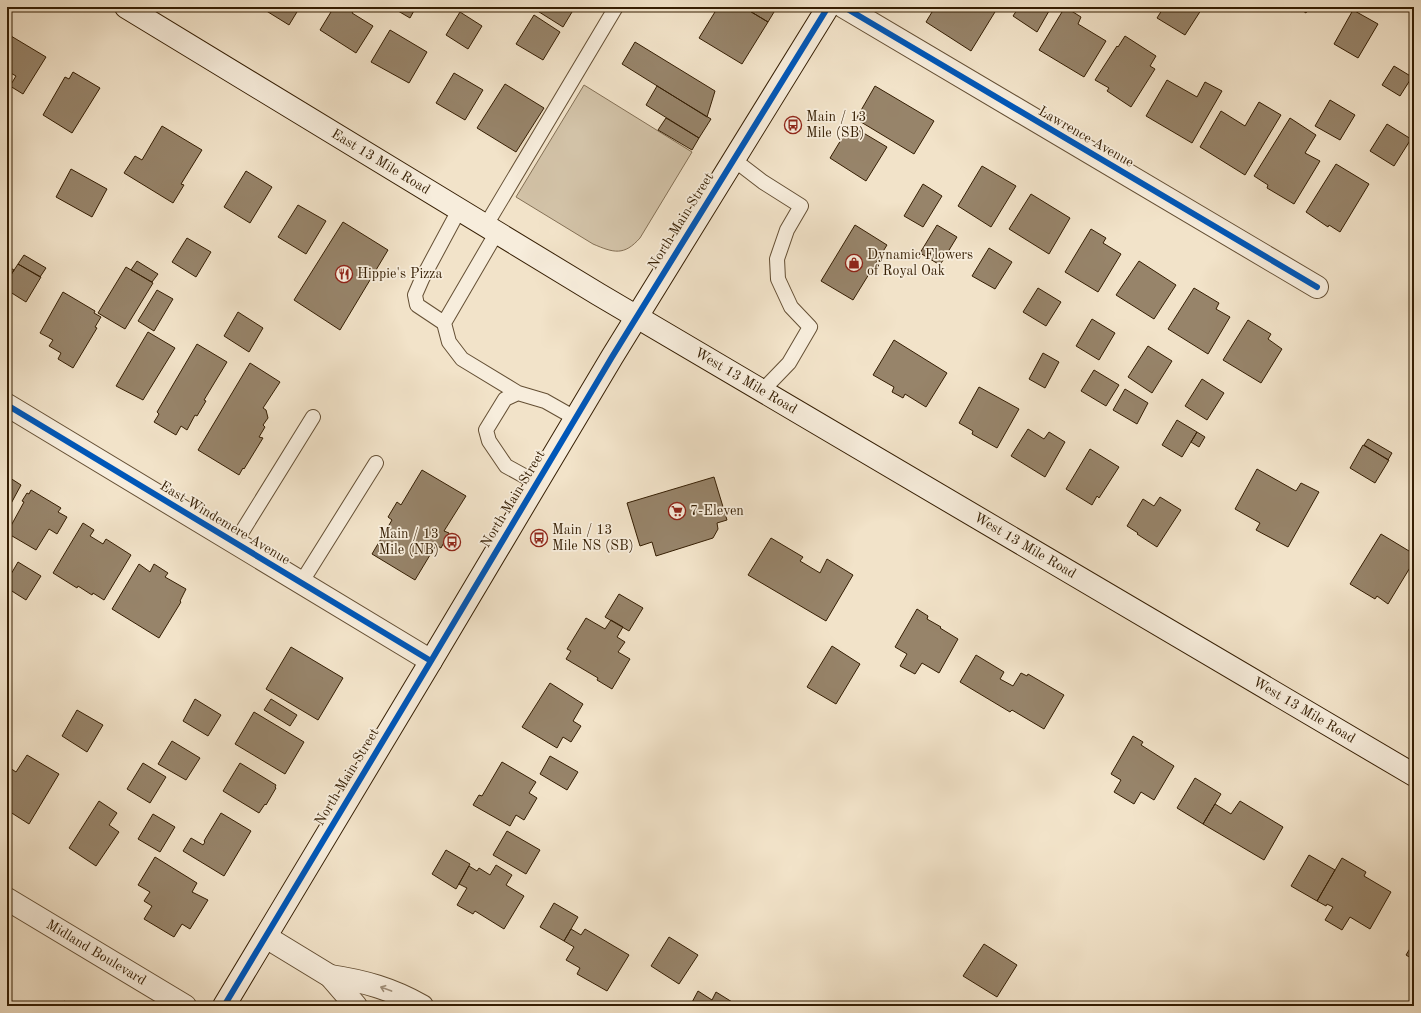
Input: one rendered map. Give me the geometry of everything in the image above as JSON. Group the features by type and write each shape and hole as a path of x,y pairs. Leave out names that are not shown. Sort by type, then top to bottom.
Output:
{"main road":[{"name":"East 13 Mile Road","path":"126,7 636,316"},
{"name":"North Main Street","path":"224,1006 636,316 828,7"},
{"name":"Lawrence Avenue","path":"844,7 1317,287"},
{"name":"West 13 Mile Road","path":"636,316 1414,775"},
{"name":"East Windemere Avenue","path":"7,405 431,661"},
{"name":"Midland Boulevard","path":"7,899 185,1006"},
{"path":"266,936 330,976 356,1006"},
{"path":"330,976 361,981 389,990 422,1006"}],"lane":[{"path":"575,418 545,401 518,393 462,359 449,342 444,322 492,229 616,7"},
{"path":"733,159 763,182 801,206 787,230 777,259 778,279 791,308 810,327 789,362 762,391"},
{"path":"444,322 417,305 415,295 422,279 460,210"},
{"path":"518,393 505,399 486,430 489,441 506,466 536,483"},
{"path":"235,543 313,417"},
{"path":"301,583 376,463"}],"shaded area":[{"path":"584,85 692,152 640,238 629,248 624,250 613,251 593,244 516,197"}],"building":[{"path":"260,7 300,7 289,25"},
{"path":"334,7 356,7 352,13 373,26 356,53 320,30"},
{"path":"416,7 410,18 393,8"},
{"path":"538,7 575,7 563,27 536,10"},
{"path":"718,7 743,7 768,22 742,64 699,38"},
{"path":"743,7 777,7 768,22"},
{"path":"935,7 998,7 971,51 926,22"},
{"path":"1019,7 1042,7 1049,11 1037,32 1013,16"},
{"path":"1065,7 1081,17 1078,24 1106,41 1084,77 1039,50"},
{"path":"1164,7 1203,7 1185,35 1157,18"},
{"path":"1297,7 1309,7 1306,13"},
{"path":"1353,10 1378,24 1358,58 1334,44"},
{"path":"460,12 482,26 468,49 446,35"},
{"path":"534,15 560,32 543,60 516,44"},
{"path":"390,30 427,52 409,83 371,62"},
{"path":"11,36 46,57 23,94 10,86 16,76 7,71 7,43"},
{"path":"1125,36 1156,56 1150,66 1155,69 1131,107 1107,91 1109,88 1095,80"},
{"path":"635,42 715,91 707,117 622,64"},
{"path":"1394,66 1412,77 1400,96 1382,85"},
{"path":"73,72 100,88 72,133 43,115 65,77 69,79"},
{"path":"454,73 483,90 465,120 436,103"},
{"path":"1167,80 1197,97 1205,82 1222,91 1192,143 1146,116"},
{"path":"505,84 544,108 516,152 477,128"},
{"path":"657,86 711,119 699,138 646,105"},
{"path":"875,86 934,121 914,154 856,119"},
{"path":"1330,100 1355,115 1340,140 1315,126"},
{"path":"1259,102 1281,115 1245,175 1200,147 1221,111 1245,126"},
{"path":"666,118 699,138 692,150 658,130"},
{"path":"1290,118 1316,135 1305,153 1320,161 1294,204 1267,188 1268,185 1254,176"},
{"path":"1387,124 1411,139 1394,166 1370,151"},
{"path":"850,125 887,147 866,181 830,158"},
{"path":"162,126 202,150 181,184 184,185 173,203 124,173 135,156 142,160"},
{"path":"1336,164 1369,184 1340,232 1329,225 1328,227 1306,212"},
{"path":"982,166 1016,186 991,227 958,206"},
{"path":"71,169 107,189 92,217 56,197"},
{"path":"246,171 272,187 250,223 224,207"},
{"path":"923,184 942,196 923,227 904,216"},
{"path":"1031,194 1070,218 1049,254 1009,229"},
{"path":"298,205 326,221 306,254 278,237"},
{"path":"343,222 388,250 340,330 294,300"},
{"name":"Dynamic Flowers of Royal Oak","path":"855,225 887,245 853,300 821,281"},
{"path":"937,225 957,237 940,265 920,253"},
{"path":"1091,229 1106,238 1103,243 1121,254 1098,292 1065,272"},
{"path":"187,238 211,252 196,277 172,262"},
{"path":"989,248 1012,262 995,289 972,276"},
{"path":"7,253 11,255 7,262"},
{"path":"24,255 46,268 40,277 18,264"},
{"path":"137,261 158,274 152,282 131,270"},
{"path":"1139,261 1176,285 1154,319 1116,295"},
{"path":"18,264 41,277 26,302 7,290 7,281"},
{"path":"7,266 14,270 7,281"},
{"path":"126,267 153,283 125,329 98,313"},
{"path":"1038,288 1061,302 1046,326 1023,312"},
{"path":"1194,288 1219,303 1216,309 1230,317 1208,354 1168,329"},
{"path":"157,290 173,299 154,331 138,321"},
{"path":"63,292 95,311 94,313 101,317 95,327 97,328 73,368 58,359 61,353 49,346 53,340 40,333"},
{"path":"238,312 263,328 249,352 224,336"},
{"path":"1092,319 1115,333 1099,360 1076,346"},
{"path":"1248,320 1271,334 1268,339 1282,349 1261,383 1223,360"},
{"path":"148,332 175,348 143,400 116,386"},
{"path":"894,340 947,373 926,407 905,394 903,398 892,392 894,387 873,375"},
{"path":"197,344 227,362 204,400 206,401 197,416 195,415 187,430 181,426 176,435 154,422 159,414 157,412"},
{"path":"1148,346 1172,361 1152,393 1128,377"},
{"path":"1043,353 1059,362 1045,388 1029,379"},
{"path":"250,363 280,382 263,408 266,410 268,418 263,425 265,427 259,437 263,438 239,475 198,450"},
{"path":"1094,370 1119,385 1106,406 1081,391"},
{"path":"1202,379 1224,393 1207,420 1185,406"},
{"path":"979,387 1019,409 997,448 972,434 973,431 959,423"},
{"path":"1125,389 1148,403 1137,424 1113,410"},
{"path":"1177,420 1197,432 1182,457 1162,445"},
{"path":"1028,429 1044,439 1049,432 1065,442 1045,477 1011,456"},
{"path":"1197,432 1205,437 1199,447 1191,442"},
{"path":"1368,439 1392,453 1388,460 1364,445"},
{"path":"1363,445 1389,460 1375,483 1350,468"},
{"path":"1090,449 1119,467 1099,498 1097,496 1092,505 1066,489"},
{"path":"1257,469 1296,491 1301,483 1319,492 1288,547 1256,530 1260,523 1235,509"},
{"path":"422,470 466,496 444,531 449,533 441,548 436,545 415,580 372,554 392,520 388,517 397,502 401,505"},
{"path":"7,476 21,485 7,511"},
{"name":"7-Eleven","path":"714,477 727,520 717,523 718,529 713,538 656,556 652,542 640,546 627,503"},
{"path":"31,490 61,508 58,512 67,517 57,534 49,529 36,550 7,533 24,502 22,501"},
{"path":"1160,497 1181,510 1157,547 1127,526 1143,499 1154,506"},
{"path":"83,523 94,530 90,536 103,544 106,539 131,555 104,600 93,593 92,595 78,586 77,588 53,573"},
{"path":"1381,534 1414,554 1414,561 1388,604 1377,596 1375,599 1350,584"},
{"path":"771,538 803,557 800,561 820,573 827,559 853,575 826,621 748,575"},
{"path":"18,562 41,576 26,600 7,588 7,581"},
{"path":"139,564 150,572 154,564 168,573 165,577 186,589 180,601 181,602 159,638 112,609"},
{"path":"619,594 643,608 629,631 605,617"},
{"path":"917,609 928,616 927,619 958,639 939,673 922,663 915,674 900,666 907,654 895,647"},
{"path":"586,618 605,629 611,620 623,627 617,637 625,642 618,652 630,659 612,689 597,680 598,678 566,659 571,651 567,649"},
{"path":"832,646 860,664 836,704 807,687"},
{"path":"291,647 343,678 318,720 266,689"},
{"path":"976,655 1004,672 1000,679 1013,686 1021,673 1027,676 1028,674 1064,695 1044,729 1012,710 1010,712 960,682"},
{"path":"550,683 583,704 573,721 581,726 571,742 563,737 557,748 522,727"},
{"path":"195,699 221,715 208,736 183,721"},
{"path":"271,699 297,715 290,726 264,710"},
{"path":"77,710 103,725 87,752 62,736"},
{"path":"254,712 304,742 285,774 235,744"},
{"path":"1133,736 1143,742 1141,745 1174,766 1154,800 1141,792 1134,804 1114,792 1121,780 1111,774"},
{"path":"172,741 200,758 186,780 158,764"},
{"path":"27,755 59,774 29,824 7,810 7,766 16,772"},
{"path":"550,756 578,772 567,790 540,774"},
{"path":"502,762 536,782 529,793 537,798 524,820 516,815 510,826 473,805 479,795 482,796"},
{"path":"143,763 166,777 150,803 127,789"},
{"path":"240,763 276,785 276,788 266,805 265,804 259,813 223,791"},
{"path":"1195,778 1221,794 1203,824 1177,808"},
{"path":"99,801 117,813 109,825 119,832 96,866 69,848"},
{"path":"1240,801 1283,827 1264,860 1203,824 1215,804 1231,814"},
{"path":"221,813 251,831 224,876 183,851 191,838 203,845"},
{"path":"153,814 175,827 160,852 138,839"},
{"path":"507,831 540,850 526,874 493,855"},
{"path":"446,850 470,864 456,889 432,874"},
{"path":"1309,855 1335,870 1317,901 1291,886"},
{"path":"155,857 197,883 192,892 208,900 190,929 182,924 174,937 144,919 152,906 144,901 150,892 138,885"},
{"path":"1342,858 1366,872 1364,876 1391,892 1370,929 1350,917 1342,930 1325,920 1333,907 1327,904 1326,906 1317,901"},
{"path":"496,865 512,875 506,885 524,896 504,929 475,911 473,914 457,905 467,888 459,884 469,866 477,871 479,868 490,875"},
{"path":"554,903 578,917 564,941 540,927"},
{"path":"571,929 581,935 585,929 629,955 607,991 577,974 580,968 566,960 574,947 564,941"},
{"path":"669,937 698,955 679,984 651,966"},
{"path":"1414,942 1414,960 1406,955"},
{"path":"984,944 1017,965 997,997 963,976"},
{"path":"698,991 712,1000 716,992 737,1005 690,1006"},
{"path":"64,1001 71,1006 61,1006"}],"cycle path":[{"path":"224,1006 612,357 828,7"},
{"path":"844,7 1317,287"},
{"path":"7,405 431,661"}],"place":[{"name":"Main / 13 Mile (SB)","path":"793,125"},
{"name":"Dynamic Flowers of Royal Oak","path":"854,263"},
{"name":"Hippie's Pizza","path":"344,274"},
{"name":"7-Eleven","path":"677,511"},
{"name":"Main / 13 Mile NS (SB)","path":"539,538"},
{"name":"Main / 13 Mile (NB)","path":"452,542"}]}
